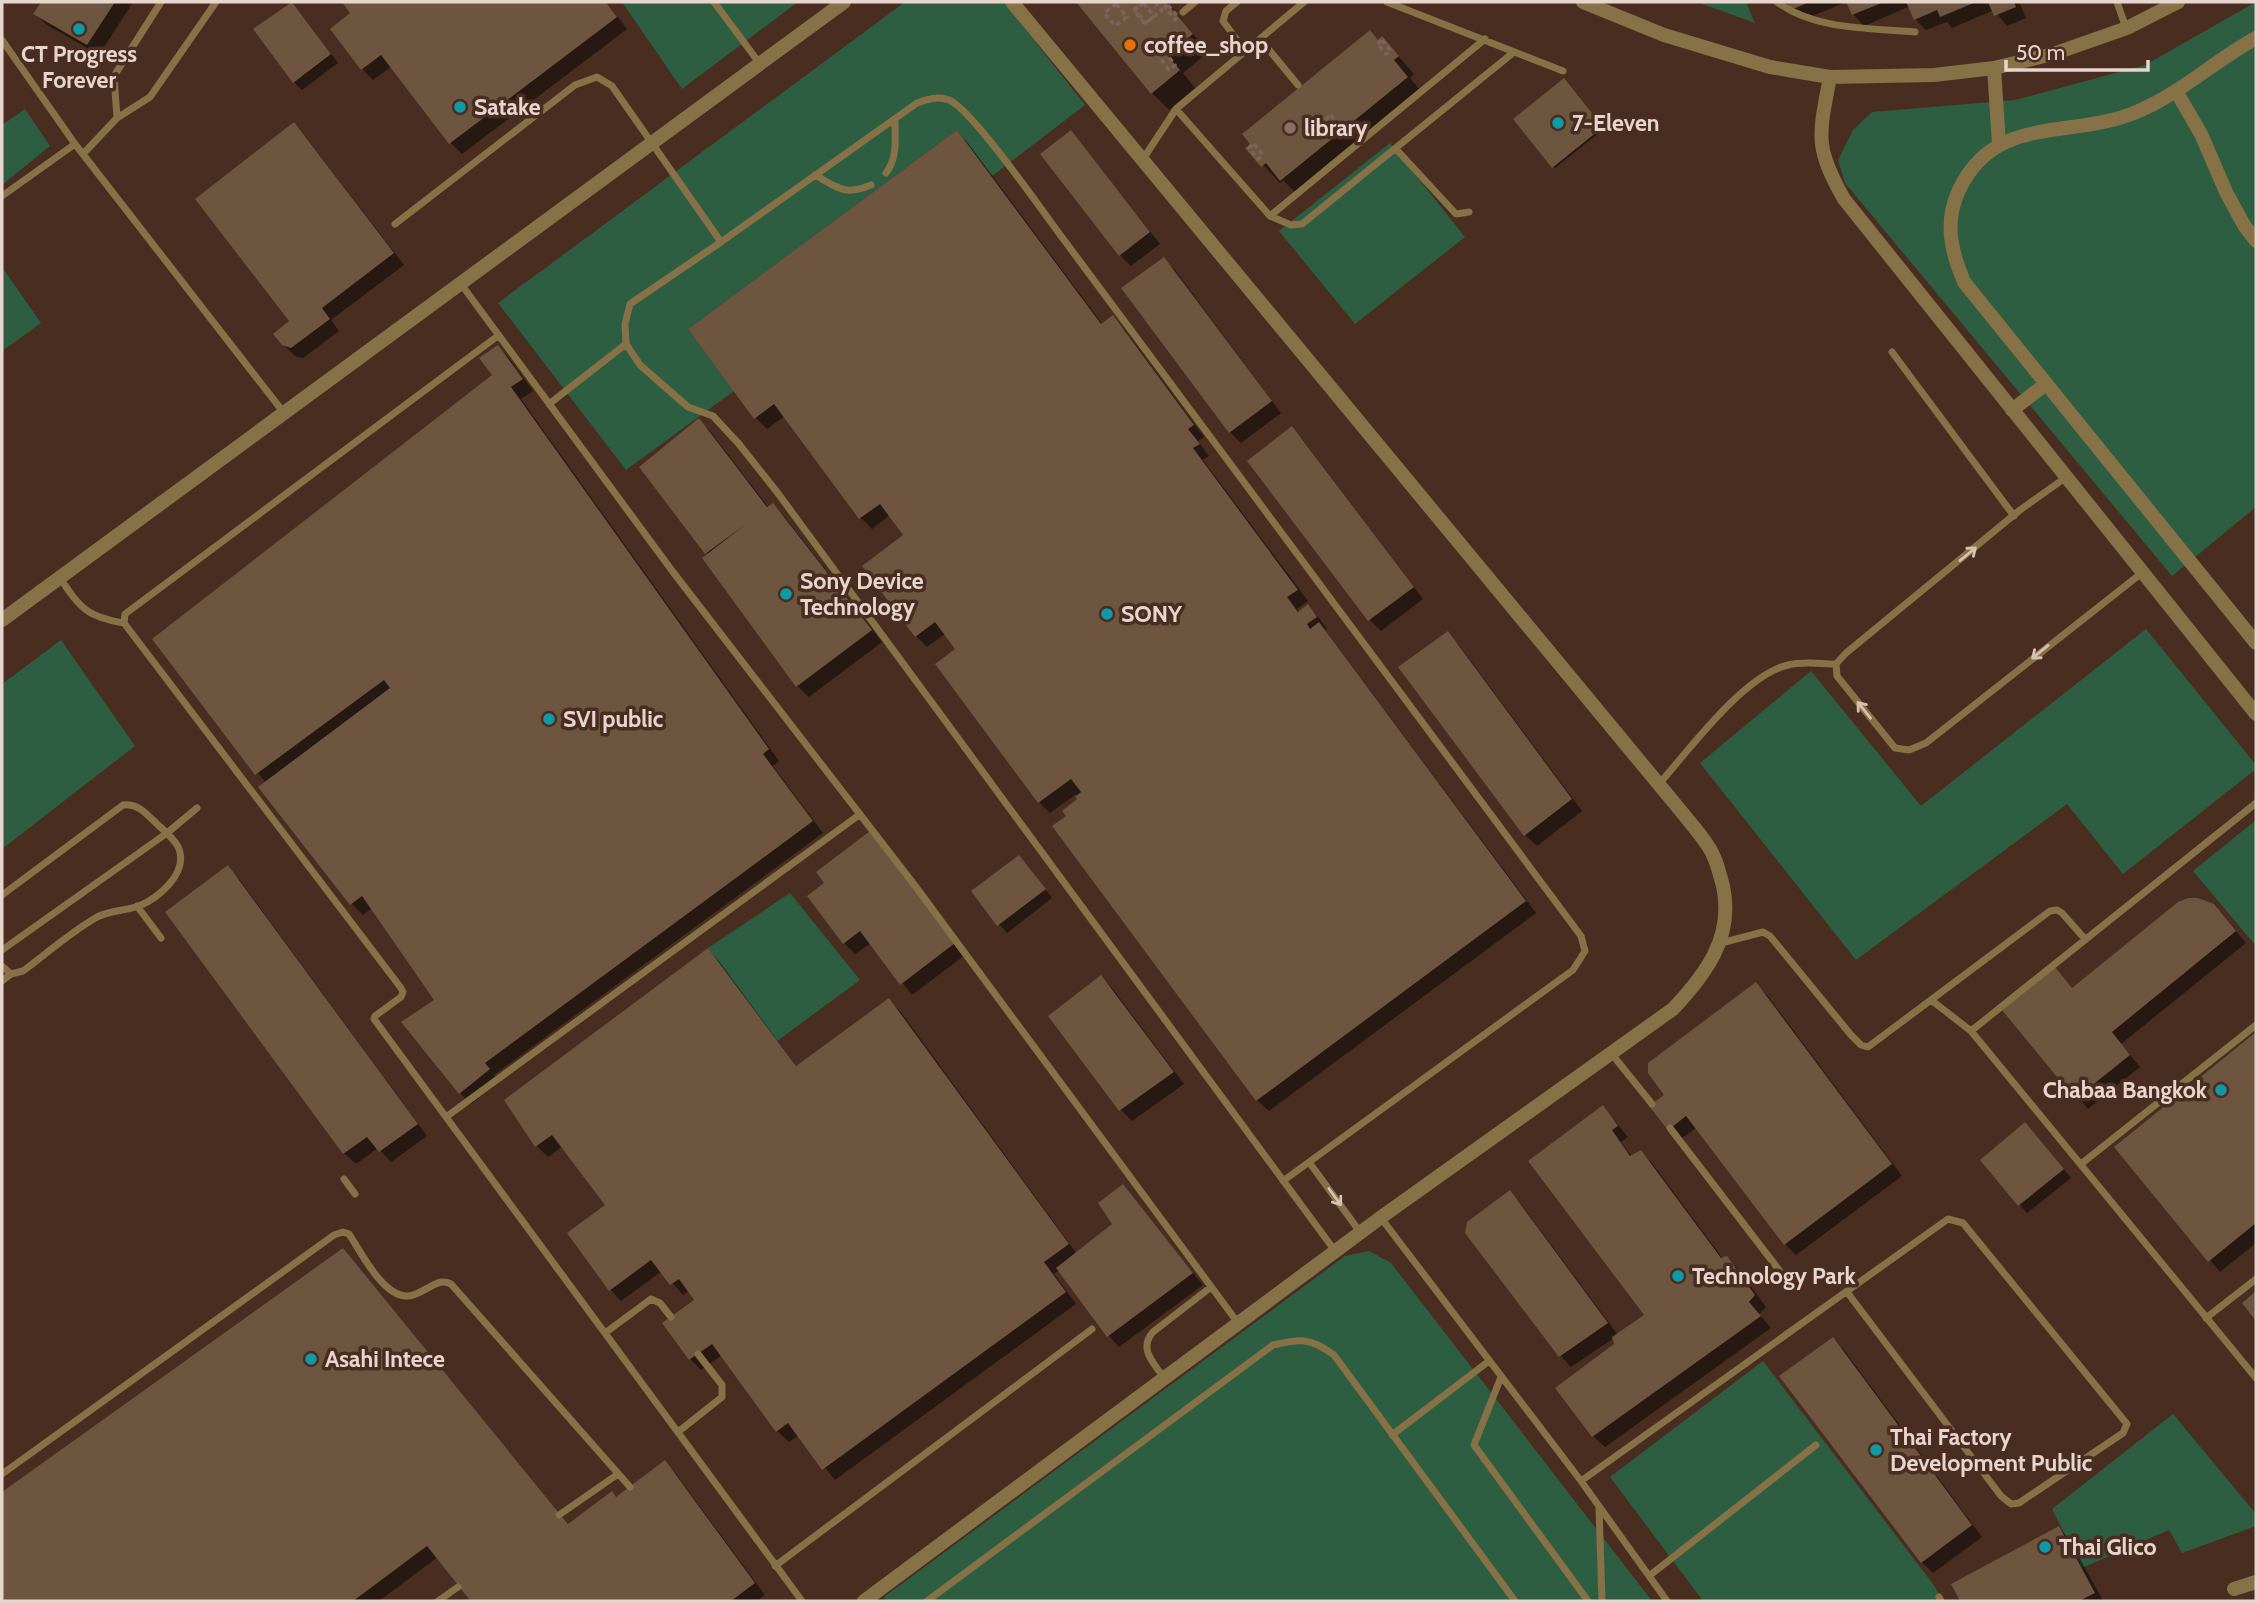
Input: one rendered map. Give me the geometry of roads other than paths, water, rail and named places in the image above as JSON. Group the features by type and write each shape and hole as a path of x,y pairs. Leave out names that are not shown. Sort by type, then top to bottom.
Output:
{"street":[{"path":"2,620 63,582 285,413 844,2"},
{"path":"864,1601 1380,1218 1673,1009 1711,963 1721,943 1726,920 1725,895 1709,848 1659,783 1012,2"},
{"path":"1583,2 1664,35 1770,67 1830,78 1934,75 1994,68 2053,54 2127,28 2178,2"},
{"path":"2256,38 2146,108 2109,122 2029,134 1999,144 1979,158 1964,179 1952,211 1950,241 1965,282 2256,643"},
{"path":"1994,68 1999,144"},
{"path":"1830,78 1821,127 1821,150 1828,171 1844,199 2256,714"},
{"path":"2176,91 2201,134 2226,192 2256,241"},
{"path":"2012,410 2046,384"},
{"path":"2234,1589 2256,1582"}],"lane":[{"path":"117,118 114,76 161,2"},
{"path":"83,154 117,118 150,97 216,2"},
{"path":"715,2 760,64"},
{"path":"1183,12 1195,2"},
{"path":"1237,2 1226,12 1223,21 1246,52"},
{"path":"1142,160 1176,109 1304,2"},
{"path":"1387,2 1563,71"},
{"path":"1777,2 1790,12 1819,22 1915,32"},
{"path":"2117,2 2127,28"},
{"path":"1270,216 1485,39"},
{"path":"2,40 75,144 285,413"},
{"path":"1261,40 1297,85"},
{"path":"1176,109 1270,216 1291,225 1302,224 1514,52"},
{"path":"395,224 575,85 597,77 612,86 721,242"},
{"path":"1283,1181 1573,970 1585,951 1581,936 989,141 960,107 949,100 932,97 917,103 631,303 625,324 626,344 640,365 688,407 713,416 739,444 785,503 1283,1181 1335,1251"},
{"path":"886,173 891,166 895,149 895,119"},
{"path":"2,196 75,144"},
{"path":"1396,149 1455,214 1469,212"},
{"path":"815,175 842,191 857,191 871,185"},
{"path":"461,284 673,572 916,887 1238,1323"},
{"path":"499,335 125,614 124,623 401,988 401,997 375,1016 374,1020 802,1601"},
{"path":"549,404 626,344"},
{"path":"1892,352 2017,513"},
{"path":"2065,478 2017,513 1836,664 1837,676 1895,748 1909,750 1926,743 2143,572"},
{"path":"63,582 84,610 98,619 124,623"},
{"path":"1659,783 1734,699 1772,670 1790,664 1836,664"},
{"path":"1971,1031 2256,803"},
{"path":"2,895 123,805 131,804 141,809 179,848 178,872 170,884 153,898 137,906 111,911 96,918 23,971 11,974 2,981"},
{"path":"2,950 167,833 197,808"},
{"path":"446,1117 859,815"},
{"path":"137,906 161,938"},
{"path":"1721,943 1763,932 1770,936 1861,1045 1868,1047 2050,911 2057,910 2062,913 2085,939"},
{"path":"2,966 11,974"},
{"path":"1931,1000 1971,1031 2256,1378"},
{"path":"2081,1164 2256,1025"},
{"path":"1611,1053 1652,1104"},
{"path":"1670,1128 1792,1287"},
{"path":"1309,1162 1360,1233"},
{"path":"344,1179 355,1194"},
{"path":"1380,1218 1581,1481 1667,1601"},
{"path":"1581,1481 1948,1219 1964,1223 2127,1424 2127,1428 2019,1503 2011,1504 2001,1496 1847,1292"},
{"path":"2,1474 334,1235 343,1232 349,1234 391,1291 404,1296 413,1295 441,1281 452,1284 630,1487"},
{"path":"2206,1318 2256,1279"},
{"path":"1164,1378 1146,1352 1147,1339 1211,1287"},
{"path":"605,1333 651,1299 660,1303 671,1317"},
{"path":"775,1566 1092,1329"},
{"path":"927,1601 1273,1345 1302,1339 1320,1344 1334,1355 1515,1601"},
{"path":"678,1432 722,1397 722,1385 698,1354"},
{"path":"1392,1435 1489,1361"},
{"path":"1501,1377 1475,1445 1588,1601"},
{"path":"1649,1576 1816,1445"},
{"path":"559,1515 618,1474"},
{"path":"1599,1506 1602,1601"},
{"path":"438,1601 458,1587"}],"place":[{"name":"CT Progress Forever","path":"79,29"},
{"name":"coffee_shop","path":"1130,45"},
{"name":"Satake","path":"460,107"},
{"name":"7-Eleven","path":"1558,123"},
{"name":"library","path":"1290,128"},
{"name":"Sony Device Technology","path":"786,594"},
{"name":"SONY","path":"1107,614"},
{"name":"SVI public","path":"549,719"},
{"name":"Chabaa Bangkok","path":"2221,1090"},
{"name":"Technology Park","path":"1678,1276"},
{"name":"Asahi Intece","path":"311,1359"},
{"name":"Thai Factory Development Public","path":"1876,1450"},
{"name":"Thai Glico","path":"2045,1547"}]}
